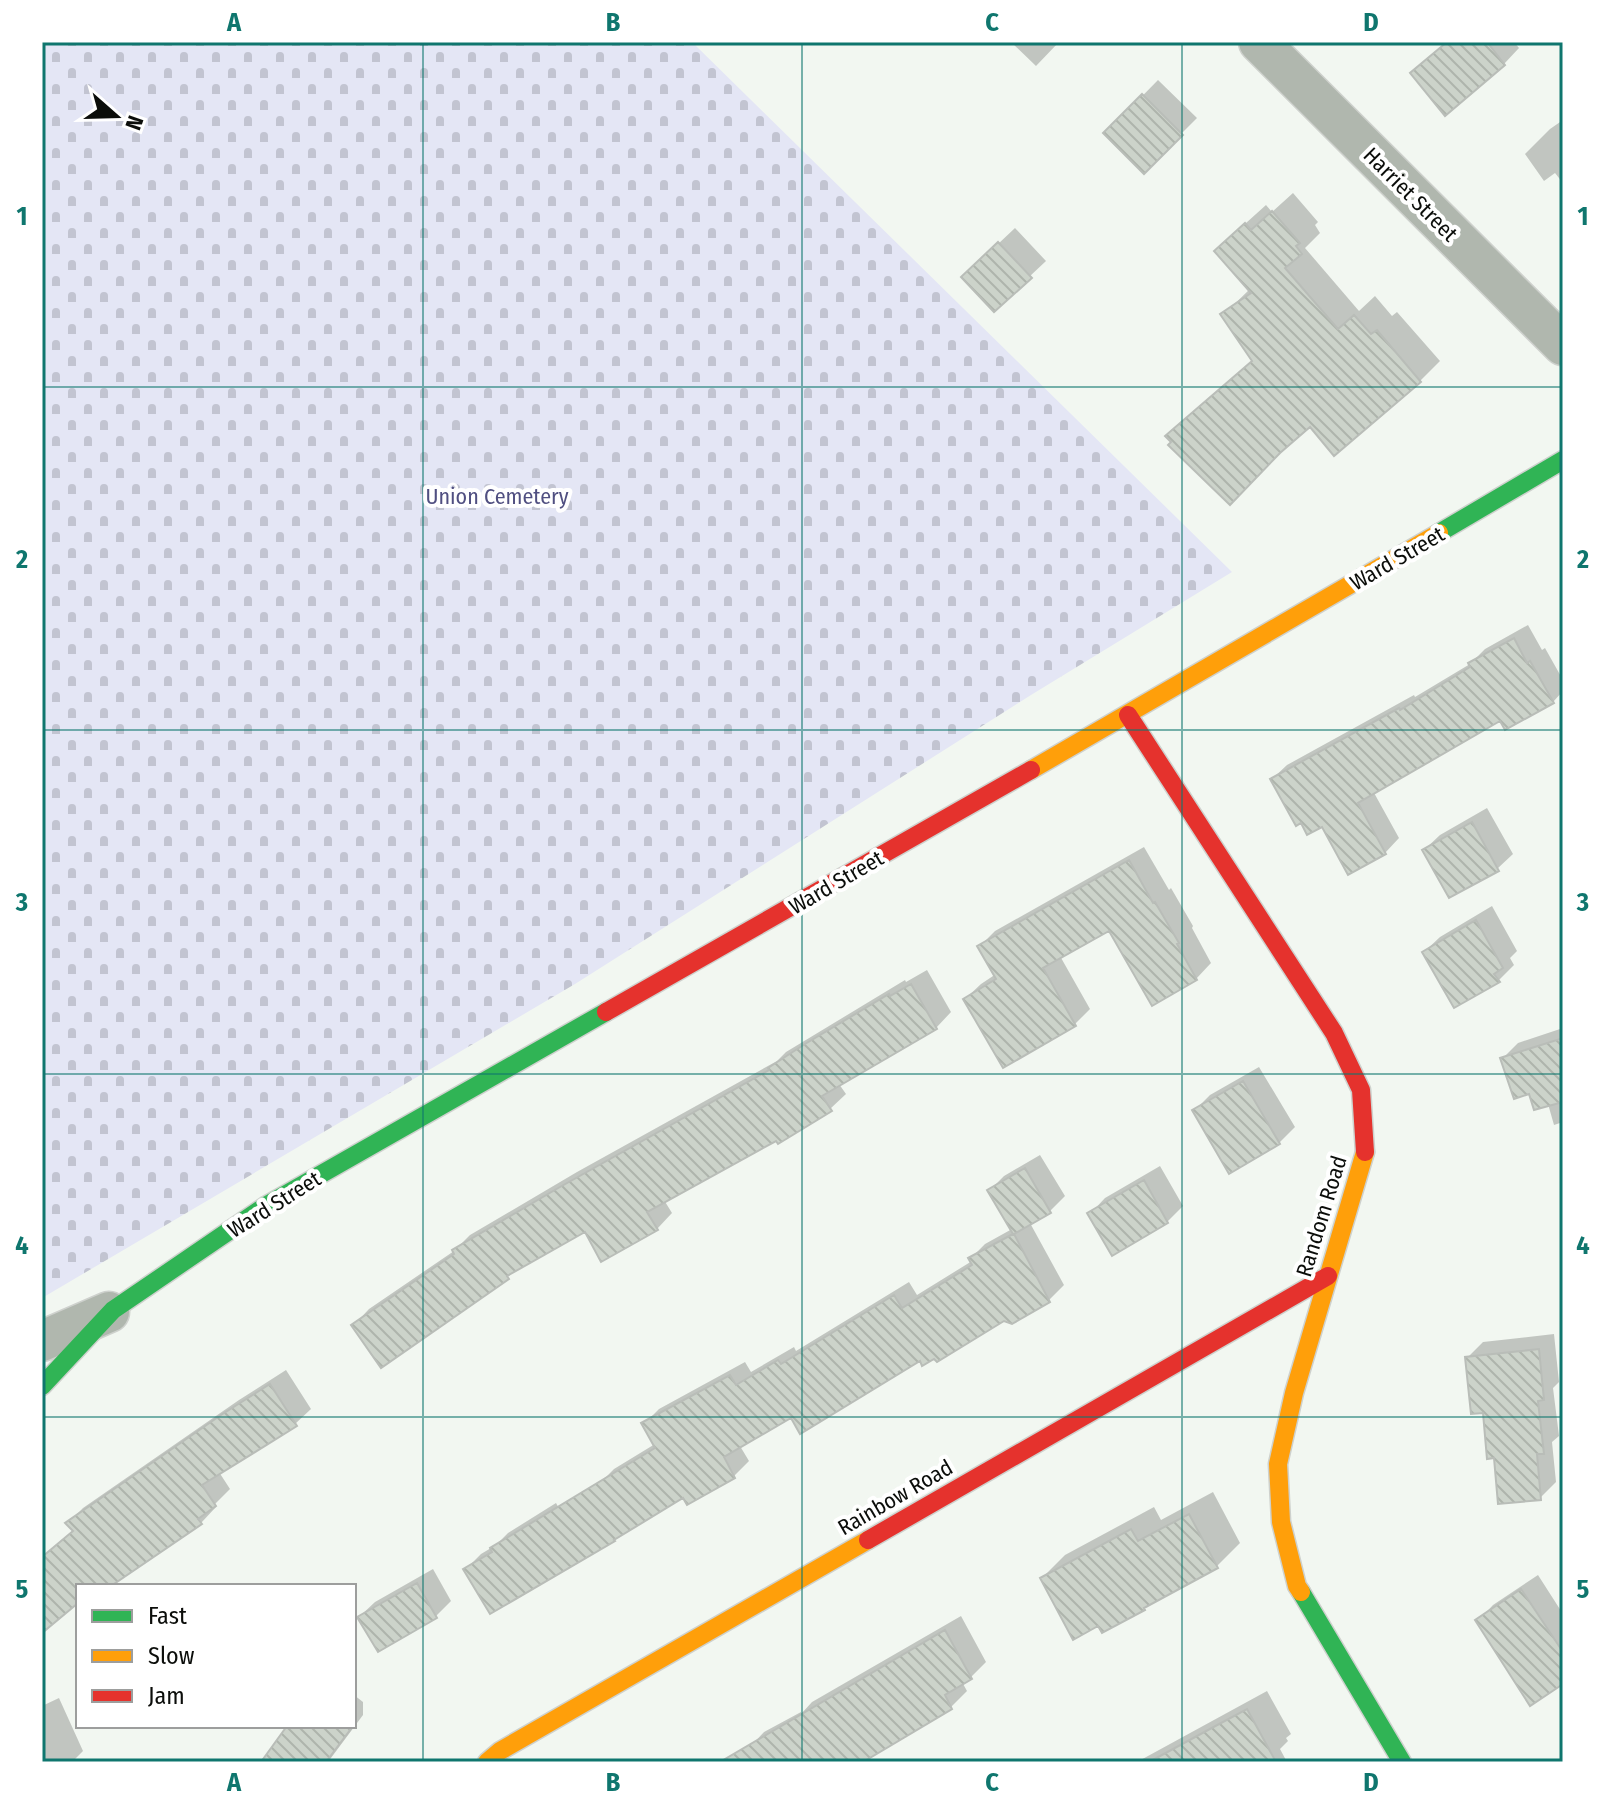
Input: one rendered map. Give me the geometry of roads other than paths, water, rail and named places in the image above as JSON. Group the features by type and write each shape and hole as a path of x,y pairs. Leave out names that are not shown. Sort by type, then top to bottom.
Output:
{"street":[{"name":"Harriet Street","path":"1259,42 1563,345"},
{"name":"Ward Street","path":"42,1341 113,1310 267,1205 1128,715 1563,460"},
{"name":"Random Road","path":"1128,715 1334,1033 1361,1090 1366,1150 1294,1393 1278,1464 1281,1522 1297,1586 1402,1762"},
{"name":"Rainbow Road","path":"487,1762 500,1751 1328,1276"},
{"name":"Ward Street","path":"42,1386 113,1310"}],"park label":[{"name":"Union Cemetery","path":"497,496"}]}
